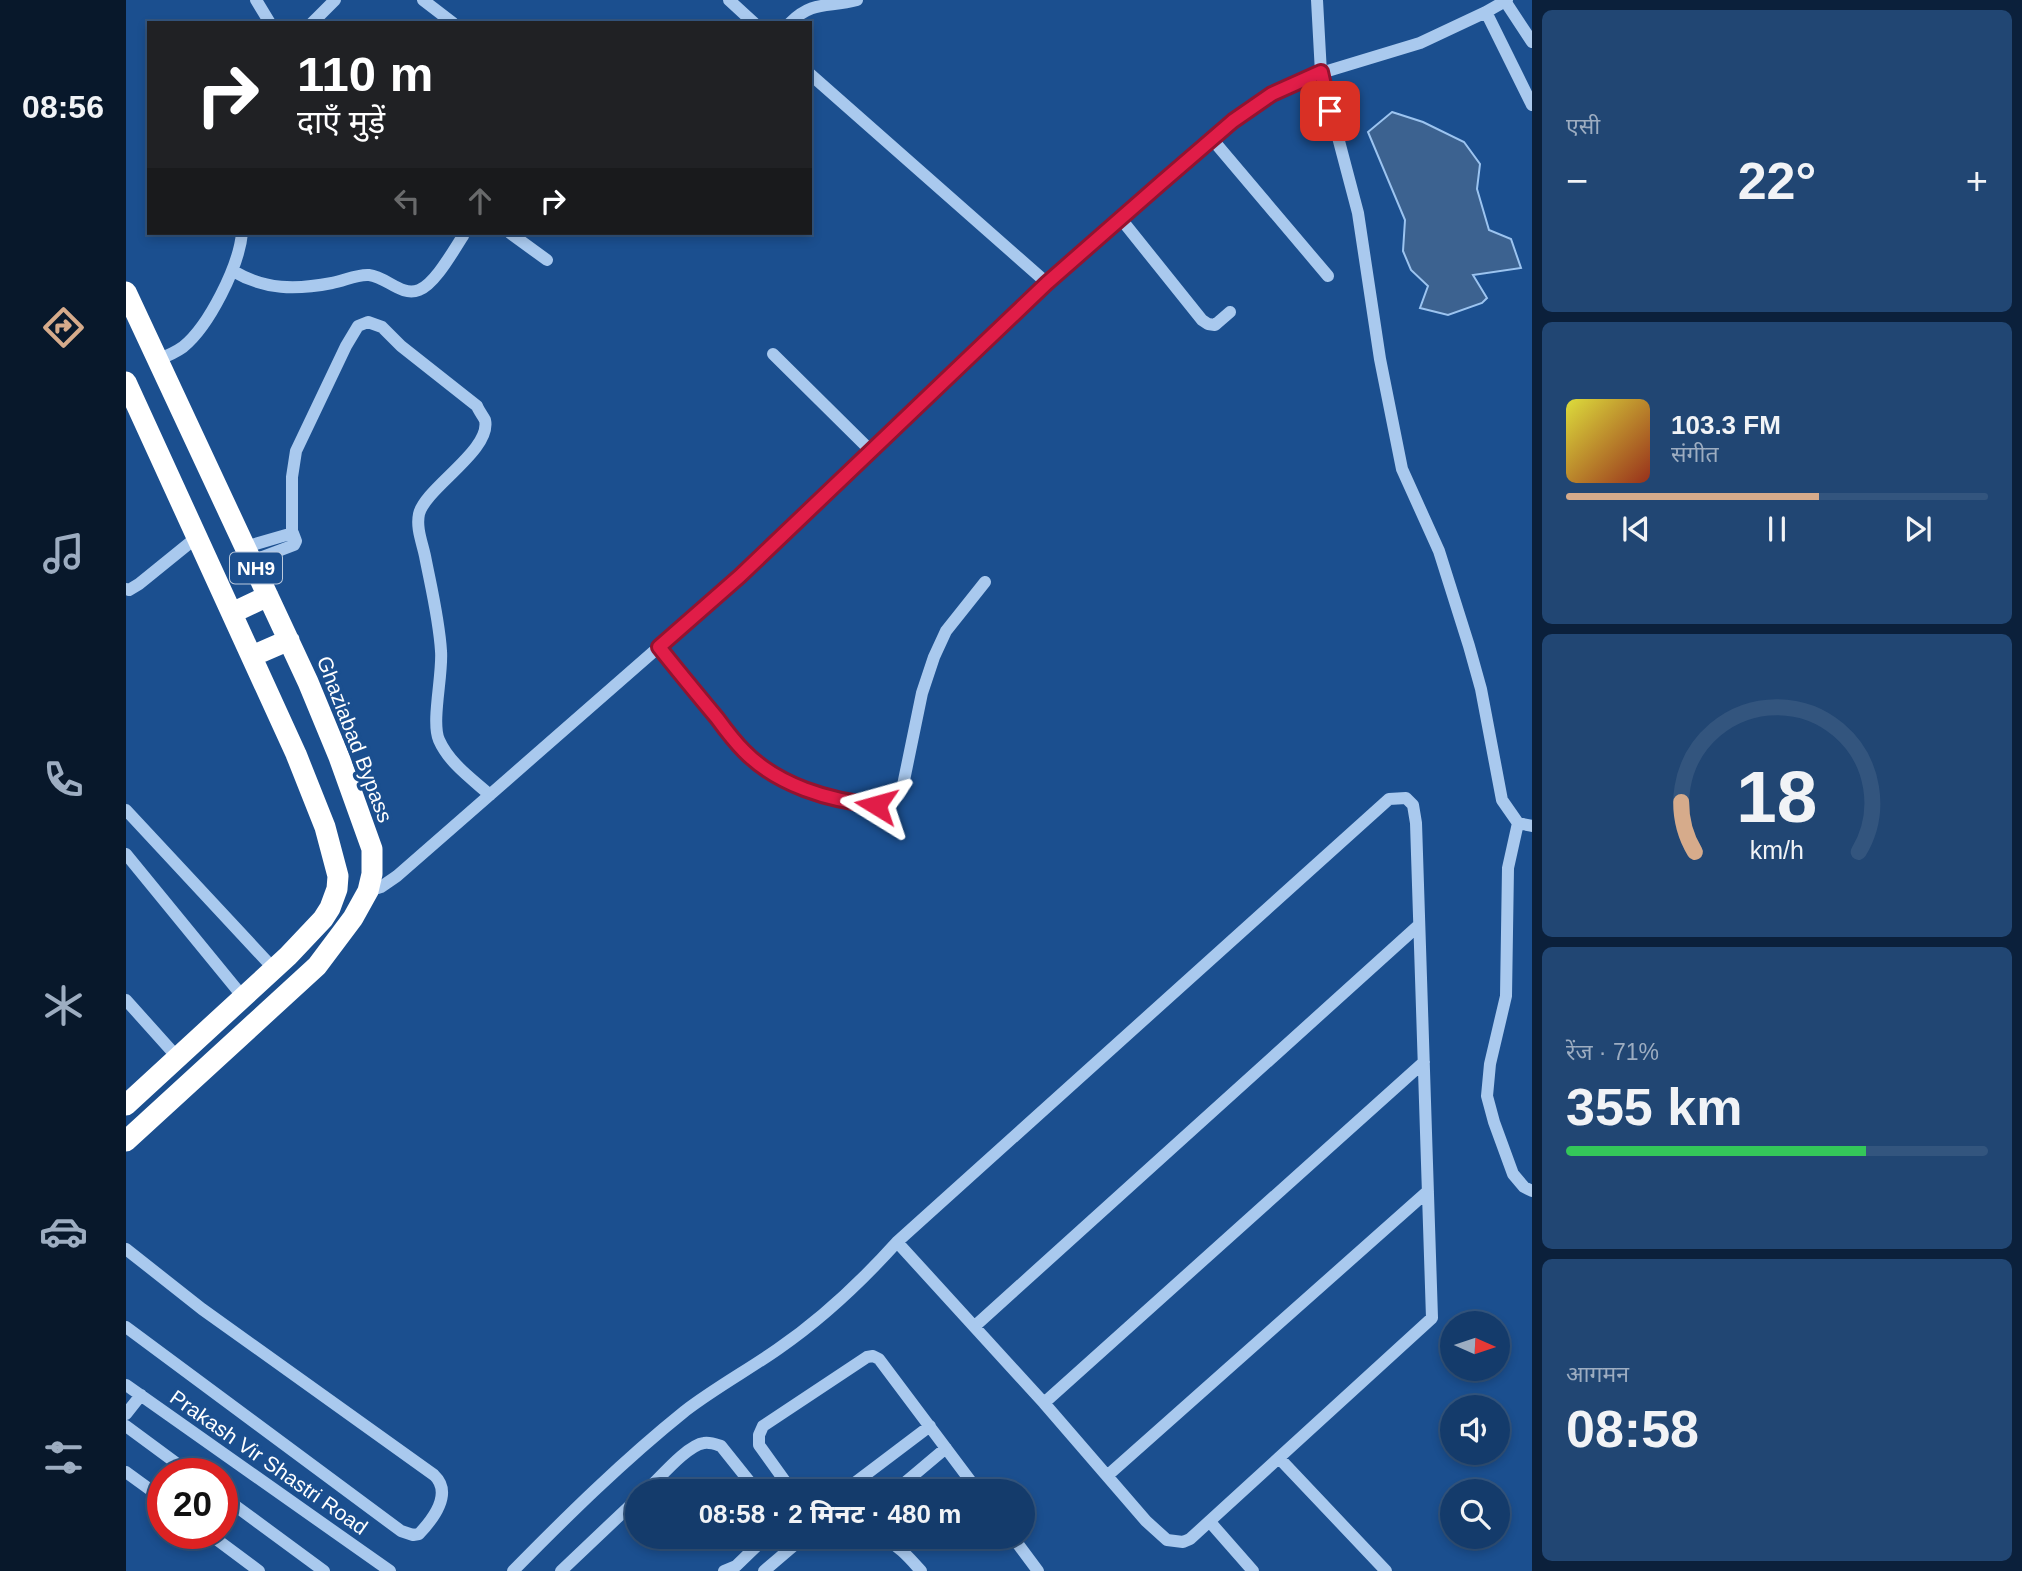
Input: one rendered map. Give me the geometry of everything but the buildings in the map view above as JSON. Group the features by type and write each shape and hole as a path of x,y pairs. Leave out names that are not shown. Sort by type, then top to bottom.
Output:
{"highway":[{"name":"Ghaziabad Bypass","path":"126,292 308,682 339,757 372,849 372,874 368,891 353,918 317,966 126,1141"},
{"name":"NH9","path":"126,382 296,754 326,827 338,876 337,889 323,919 274,969 126,1105"},
{"path":"232,613 268,596"},
{"path":"252,656 289,640"}],"street":[{"path":"256,0 269,21"},
{"path":"314,21 335,0"},
{"path":"423,0 450,21"},
{"path":"729,0 752,21"},
{"path":"792,21 798,14 817,4 857,0"},
{"path":"1317,0 1321,72 1358,213 1380,359 1402,469 1438,551 1469,646 1481,689 1502,800 1518,823 1532,826"},
{"path":"368,891 381,887 397,876 740,576 1047,283 1233,121 1272,94 1321,72 1420,43 1506,1 1532,42"},
{"path":"1486,12 1532,105"},
{"path":"812,76 1047,283"},
{"path":"1212,139 1328,276"},
{"path":"1121,219 1202,320 1214,325 1230,312"},
{"path":"159,359 184,346 194,335 233,271 242,235"},
{"path":"513,235 547,260"},
{"path":"233,271 246,279 276,287 333,283 365,274 386,280 405,292 414,292 430,282 463,236"},
{"path":"249,554 292,533 292,477 296,451 358,326 368,322 382,327 401,346 477,407 485,420 485,429 477,445 461,466 429,497 419,511 417,525 433,595 441,652 435,728 439,741 453,761 490,795"},
{"path":"773,354 871,451"},
{"path":"126,589 139,584 197,537"},
{"path":"659,647 745,752 771,772 797,787 818,794 876,805 890,802 902,790 922,693 934,657 946,631 985,582"},
{"path":"513,1571 576,1507 640,1448 688,1409 827,1312 862,1280 897,1242 1389,799 1406,798 1413,805 1416,822 1432,1318 1190,1539 1183,1542 1167,1540 1146,1521 1044,1403 897,1242"},
{"path":"126,810 274,969"},
{"path":"1518,823 1508,868 1506,996 1494,1042 1488,1096 1494,1122 1513,1174 1524,1187 1532,1191"},
{"path":"126,854 243,997"},
{"path":"975,1326 1419,925"},
{"path":"126,1000 178,1058"},
{"path":"1044,1403 1424,1062"},
{"path":"1107,1476 1428,1191"},
{"path":"126,1249 202,1309 434,1475 443,1490 439,1505 419,1534 401,1531 126,1327"},
{"path":"783,1479 759,1445 763,1426 867,1357 873,1356 879,1359 969,1479"},
{"name":"Prakash Vir Shastri Road","path":"126,1384 390,1571"},
{"path":"126,1414 141,1395"},
{"path":"126,1426 169,1458"},
{"path":"860,1479 930,1426"},
{"path":"659,1479 692,1447 713,1443 721,1446 747,1479"},
{"path":"909,1479 946,1448"},
{"path":"1279,1458 1386,1571"},
{"path":"126,1472 147,1487"},
{"path":"238,1508 324,1571"},
{"path":"561,1571 625,1510"},
{"path":"1210,1522 1253,1571"},
{"path":"229,1549 258,1571"},
{"path":"724,1571 736,1566 753,1549"},
{"path":"764,1571 789,1549"},
{"path":"900,1549 921,1571"},
{"path":"1022,1549 1038,1571"}],"water":[{"path":"1392,112 1423,122 1464,142 1480,164 1477,189 1489,230 1511,239 1521,268 1473,275 1487,298 1482,303 1448,315 1420,308 1428,286 1411,270 1403,251 1405,220 1368,132"}],"route":[{"path":"876,805 818,794 797,787 771,772 745,752 659,647 740,576 1047,283 1233,121 1272,94 1321,72 1330,111"}]}
